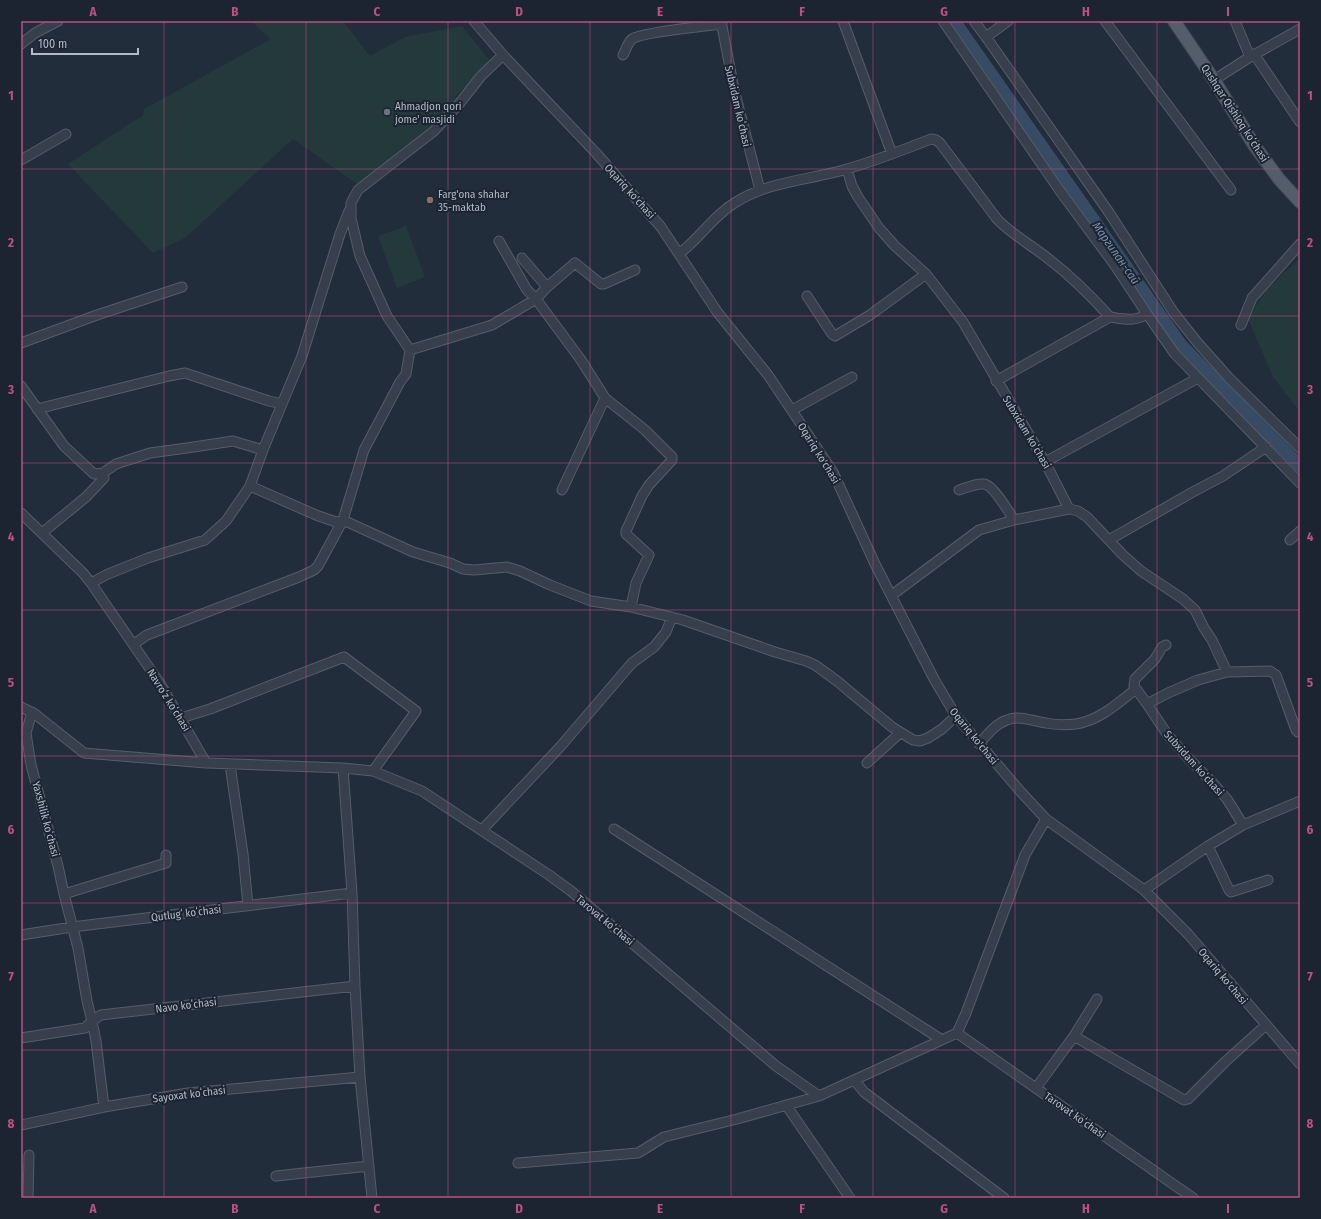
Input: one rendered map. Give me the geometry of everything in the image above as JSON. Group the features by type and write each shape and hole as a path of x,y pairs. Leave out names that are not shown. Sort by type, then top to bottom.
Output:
{"main road":[{"name":"Qashqar Qishloq koʻchasi","path":"1174,21 1214,80 1254,145 1279,179 1300,202"}],"street":[{"path":"21,38 58,21"},
{"name":"Oqariq ko'chasi","path":"474,21 503,55 596,153 661,227 680,253 718,313 768,375 833,472 875,564 934,679 956,716 1046,819 1144,890 1188,934 1300,1064"},
{"path":"843,21 892,154"},
{"path":"943,21 1055,184 1114,264 1175,354 1300,483"},
{"path":"974,21 1108,211 1174,313 1229,378 1300,448"},
{"path":"986,37 1008,21"},
{"path":"1105,21 1231,190"},
{"path":"1235,21 1252,56 1300,122"},
{"path":"623,55 633,38 722,22"},
{"name":"Subxidam koʻchasi","path":"722,22 734,89 760,190"},
{"path":"1214,80 1252,56 1300,29"},
{"path":"21,44 35,32"},
{"path":"134,644 147,635 314,570 318,566 343,520 364,450 400,382 406,374 410,350 386,316 360,256 351,218 350,203 358,190 434,131 459,104 481,76 503,55"},
{"path":"21,160 66,134"},
{"path":"680,253 726,209 736,202 760,190 785,182 847,169 931,139 940,143 997,219 1006,228 1054,264 1087,292 1110,317"},
{"name":"Subxidam koʻchasi","path":"847,169 852,186 879,228 926,274 963,322 996,381 1045,462 1069,509"},
{"path":"91,584 108,574 148,558 205,540 226,521 250,486 263,450 302,356 340,234 351,208"},
{"path":"499,241 527,290 581,360 605,398 645,430 672,457 672,460 649,485 642,496 626,531 626,534 649,555 636,583 631,607"},
{"path":"1242,325 1252,298 1300,244"},
{"path":"522,258 547,287"},
{"path":"410,350 492,325 536,300 547,287 575,263 601,284 635,270"},
{"path":"807,296 832,334 835,336 870,315 926,274"},
{"path":"21,343 97,315 182,287"},
{"path":"996,381 1110,317 1131,320 1141,318 1147,314"},
{"path":"37,409 185,373 269,402 282,404"},
{"path":"792,410 852,377"},
{"path":"1045,462 1198,378"},
{"path":"21,386 64,446 94,474 103,473 116,464 150,453 234,441 263,450"},
{"path":"562,490 605,398"},
{"path":"1109,540 1191,492 1223,476 1266,447"},
{"path":"42,533 86,497 104,478 103,473"},
{"path":"959,490 982,484 988,485 1014,520"},
{"path":"250,486 316,515 336,522 343,520 413,552 450,563 463,569 474,570 507,567 591,601 631,607 672,617 806,661 815,665 837,681 867,708 900,733 913,740 920,741 928,738 942,729 956,716"},
{"path":"892,595 979,530 1014,520 1069,509 1087,517 1123,555 1141,571 1183,599 1195,610 1212,640 1227,672"},
{"name":"Navroʻz koʻchasi","path":"21,513 83,573 162,685 206,763"},
{"path":"1290,540 1300,531"},
{"path":"482,830 560,747 632,662 654,646 666,632 672,617"},
{"path":"979,744 992,729 1005,720 1013,718 1026,719 1047,724 1077,724 1103,715 1136,689 1134,686 1134,680 1155,659 1162,647 1166,645"},
{"path":"21,707 32,712 84,753 230,765 344,768 373,771 416,711 344,657 244,697 181,718"},
{"path":"1147,704 1198,680 1227,672 1270,671 1276,675 1296,730 1298,732 1300,731"},
{"name":"Subxidam koʻchasi","path":"1136,689 1167,734 1227,799 1243,825"},
{"name":"Yaxshilik koʻchasi","path":"32,712 26,733 31,765 78,948 92,1021 104,1107"},
{"path":"868,763 900,733"},
{"path":"230,765 243,854 248,906"},
{"path":"344,768 352,893 360,1077 372,1198"},
{"name":"Tarovat koʻchasi","path":"373,771 422,791 571,891 776,1066 819,1096"},
{"path":"1144,890 1208,846 1243,825 1300,801"},
{"path":"518,1163 638,1153 664,1137 819,1096 957,1033 966,1013 1025,856 1046,819"},
{"path":"614,829 942,1040"},
{"path":"1208,846 1231,892 1268,880"},
{"path":"64,894 166,863 166,855"},
{"name":"Qutlugʻ koʻchasi","path":"21,935 72,927 352,893"},
{"name":"Navo koʻchasi","path":"21,1038 85,1028 92,1021 102,1015 355,986"},
{"path":"1036,1088 1074,1036 1097,999"},
{"path":"1074,1036 1184,1100 1188,1099 1226,1061 1266,1026"},
{"name":"Tarovat koʻchasi","path":"957,1033 1193,1198"},
{"name":"Sayoxat koʻchasi","path":"21,1126 104,1107 188,1093 360,1077"},
{"path":"854,1080 864,1092 1004,1198"},
{"path":"786,1105 850,1198"},
{"path":"28,1198 29,1155"},
{"path":"276,1176 369,1166"}],"green space":[{"path":"251,21 343,21 370,56 405,37 462,26 491,62 455,97 457,101 423,137 357,184 293,139 185,238 153,253 68,164 143,115 144,109 271,39"},
{"path":"406,226 425,277 397,288 378,236"},
{"path":"1300,258 1300,412 1273,377 1248,319 1266,290"}],"waterway":[{"name":"Маргилан-сай","path":"954,21 1181,345 1300,466"}],"place":[{"name":"Ahmadjon qori jome' masjidi","path":"387,112"},
{"name":"Farg'ona shahar 35-maktab","path":"430,200"}]}
